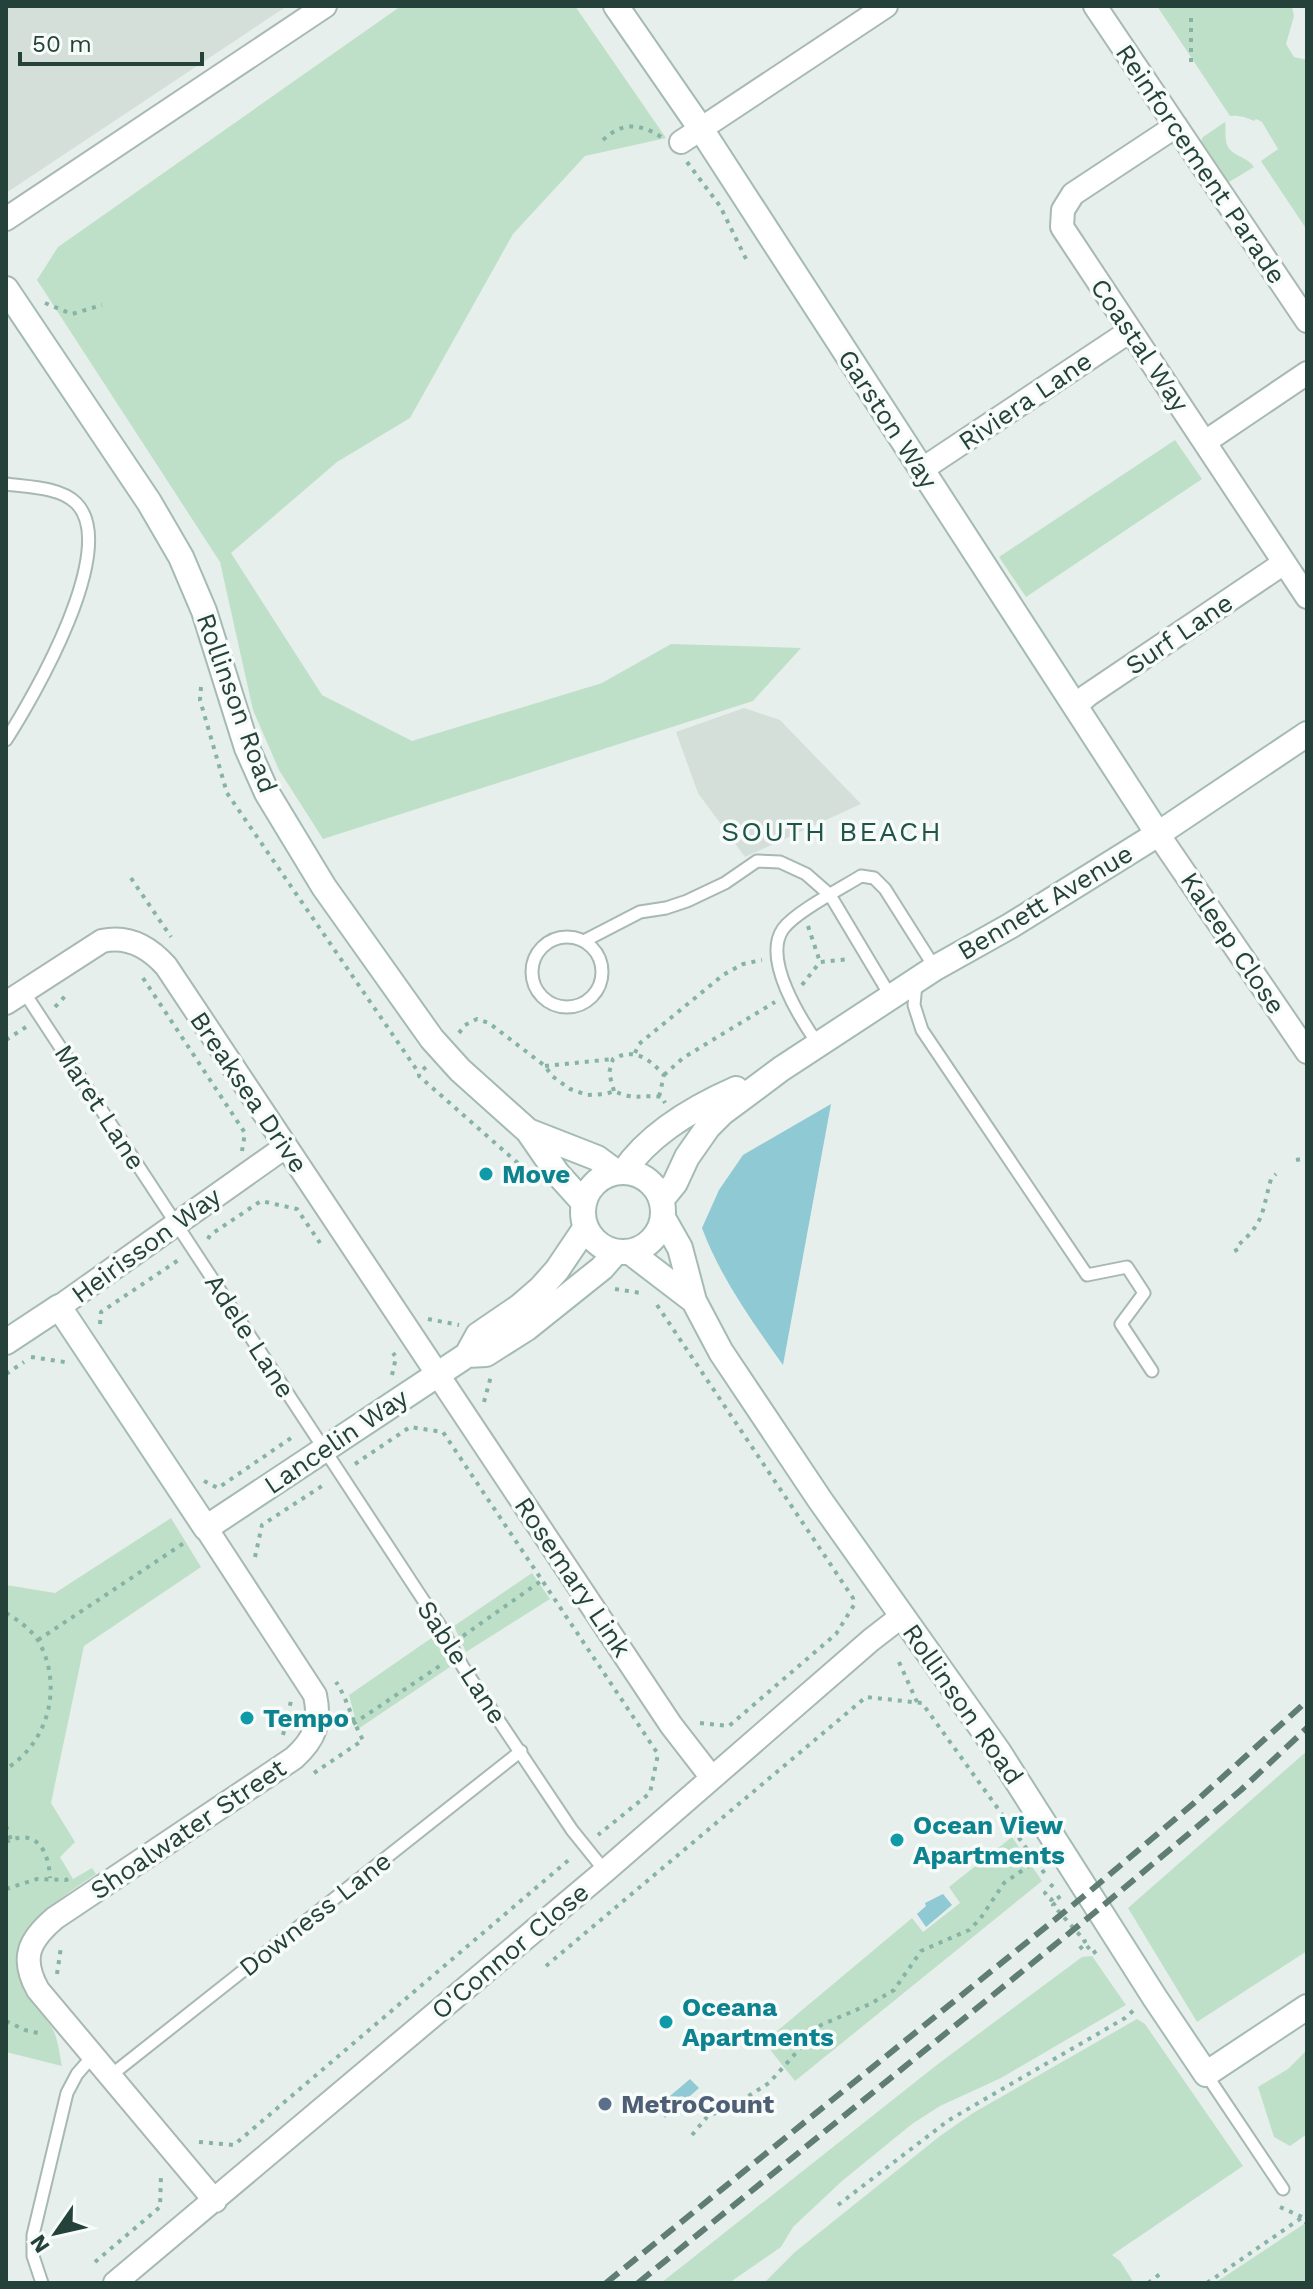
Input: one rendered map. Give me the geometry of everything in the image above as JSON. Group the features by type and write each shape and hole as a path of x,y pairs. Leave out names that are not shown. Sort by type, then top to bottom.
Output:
{"street":[{"path":"6,219 325,6"},
{"name":"Garston Way","path":"616,6 684,143 921,470 1158,834"},
{"path":"684,143 886,6"},
{"name":"Reinforcement Parade","path":"1095,6 1307,321"},
{"name":"Coastal Way","path":"1176,126 1073,194 1067,201 1061,220 1065,233 1307,597"},
{"name":"Rollinson Road","path":"7,291 149,502 181,557 204,611 247,748 267,793 295,841 432,1039 460,1070 528,1131 585,1215"},
{"name":"Riviera Lane","path":"921,470 1130,331"},
{"path":"1205,442 1307,373"},
{"name":"Surf Lane","path":"1075,706 1284,563"},
{"name":"Bennett Avenue","path":"662,1209 687,1157 708,1127 781,1069 926,974 1158,834 1307,734"},
{"name":"Kaleep Close","path":"1158,834 1307,1052"},
{"name":"Breaksea Drive","path":"15,998 102,941 131,941 145,947 166,966 439,1374"},
{"name":"Bennett Avenue","path":"620,1172 637,1152 694,1110 781,1069"},
{"name":"Rollinson Road","path":"528,1131 597,1158 620,1172"},
{"name":"Heirisson Way","path":"6,1342 285,1147"},
{"path":"620,1172 647,1179 662,1209 660,1231 652,1241 642,1248 623,1252 603,1247 593,1238 585,1215 595,1182 620,1172"},
{"name":"Rollinson Road","path":"662,1209 680,1248 694,1301 710,1333 902,1616 998,1751 1206,2074"},
{"name":"Lancelin Way","path":"198,1533 467,1355 478,1335 541,1288 569,1254 585,1215"},
{"name":"Rollinson Road","path":"623,1252 694,1301"},
{"name":"Lancelin Way","path":"467,1355 486,1354 527,1328 623,1252"},
{"name":"Shoalwater Street","path":"59,1307 198,1533 315,1695 317,1730 305,1749 55,1918 33,1939 28,1961 33,1982 92,2057 215,2201"},
{"name":"Rosemary Link","path":"439,1374 662,1712 712,1778"},
{"name":"O'Connor Close","path":"115,2283 605,1871 902,1616"},
{"path":"1206,2074 1307,2007"}],"lane":[{"path":"6,484 45,489 75,501 86,519 89,547 76,602 54,659 6,740"},
{"path":"584,941 599,957 602,979 598,990 591,998 571,1008 549,1003 539,995 531,972 533,960 548,941 560,937 584,941 640,912 687,901 725,883 757,861 780,862 806,874 830,895 891,997"},
{"path":"818,1045 799,1017 778,960 782,930 861,876 874,878 885,889 926,974 913,996 922,1030 1087,1275 1127,1267 1144,1293 1121,1324 1152,1371"},
{"name":"Maret Lane","path":"15,998 176,1222"},
{"name":"Adele Lane","path":"176,1222 324,1449"},
{"name":"Sable Lane","path":"324,1449 439,1624 463,1667 572,1830 605,1871"},
{"name":"Downess Lane","path":"110,2076 521,1751"},
{"path":"42,2283 33,2256 33,2235 67,2093 77,2074 92,2057"},
{"name":"Rollinson Road","path":"1206,2074 1283,2189"}],"path":[{"path":"1191,18 1191,63"},
{"path":"603,140 625,125 647,127 684,143 747,261"},
{"path":"7,291 37,299 72,314 102,305"},
{"path":"803,913 820,962"},
{"path":"798,990 820,962 848,960 864,951"},
{"path":"635,1053 639,1044 723,975 755,960 778,960"},
{"path":"143,978 245,1133 242,1151 233,1158"},
{"path":"53,1009 77,987"},
{"path":"659,1097 664,1075 703,1045 778,1001"},
{"path":"455,1038 465,1025 477,1019 489,1023 570,1089 587,1095 614,1091 630,1098 662,1097 676,1123"},
{"path":"6,1040 26,1027"},
{"path":"545,1066 613,1059 622,1054 635,1053 650,1060 664,1075"},
{"path":"613,1059 609,1073 614,1091"},
{"path":"431,1064 419,1076 526,1169"},
{"path":"1296,1160 1307,1158"},
{"path":"1237,1252 1235,1248 1256,1230 1271,1179 1276,1174"},
{"path":"203,1245 210,1235 261,1201 297,1209 322,1246"},
{"path":"107,1336 99,1324 101,1312 181,1259"},
{"path":"604,1296 617,1287 650,1295 853,1598 852,1608 836,1634 729,1726 699,1723 694,1727"},
{"path":"427,1319 462,1325"},
{"path":"386,1379 394,1373 396,1357 388,1345"},
{"path":"6,1374 33,1356 67,1362"},
{"path":"489,1409 484,1403 491,1373"},
{"path":"355,1464 410,1427 443,1432 658,1754 650,1793 598,1835"},
{"path":"204,1481 218,1488 296,1435"},
{"path":"38,1640 198,1533"},
{"path":"461,1637 541,1581"},
{"path":"852,1608 860,1611"},
{"path":"6,1613 23,1623 38,1640 51,1672 44,1729 20,1760 6,1769"},
{"path":"353,1724 448,1661"},
{"path":"899,1662 917,1702"},
{"path":"271,1743 284,1734 291,1702 283,1689"},
{"path":"546,1966 866,1697 922,1703 1054,1885 1045,1893 1051,1900 1057,1895 1060,1899 1053,1905 1085,1941 1079,1945 1084,1951 1090,1946 1100,1959"},
{"path":"6,1827 9,1841 32,1839 43,1847 49,1860 50,1878"},
{"path":"190,2132 200,2143 234,2145 574,1856"},
{"path":"692,2135 707,2117 769,2083 821,2025 894,1990 921,1951 969,1930 1004,1883 1036,1861"},
{"path":"6,1889 37,1879 66,1880 79,1871"},
{"path":"838,2205 949,2120 1155,1998"},
{"path":"6,2021 25,2030 40,2032 47,2038"},
{"path":"95,2262 160,2207 163,2177 154,2165"},
{"path":"1207,2283 1307,2214"},
{"path":"1148,2283 1160,2274"}],"shaded area":[{"path":"6,6 287,6 6,193"},
{"path":"744,708 780,720 861,804 745,857 698,793 676,732"}],"green space":[{"path":"401,6 575,6 666,138 585,156 513,234 410,418 337,462 231,553 322,695 412,741 602,683 671,644 801,648 753,701 323,839 279,770 253,710 220,562 37,280 58,247"},
{"path":"1157,6 1292,6 1294,16 1286,44 1294,57 1307,60 1307,230 1261,161 1278,149 1262,122 1230,116"},
{"path":"1225,122 1228,147 1254,167 1229,182 1225,181 1200,143 1203,137"},
{"path":"1175,440 1202,479 1026,597 999,557"},
{"path":"171,1518 201,1567 84,1646 51,1803 75,1842 60,1857 73,1879 92,1868 96,1874 65,1895 37,1921 26,1936 20,1953 19,1971 24,1991 53,2029 62,2066 6,2052 6,1585 55,1593"},
{"path":"532,1573 550,1599 466,1652 454,1626"},
{"path":"433,1637 450,1667 358,1729 349,1695"},
{"path":"1307,1751 1307,1951 1197,2022 1128,1908"},
{"path":"1012,1837 1042,1881 795,2081 764,2042 912,1918 923,1932 960,1903 949,1887"},
{"path":"1092,1956 1126,2005 1001,2078 940,2106 912,2124 842,2181 793,2227 781,2247 729,2283 661,2283 938,2064 1082,1957"},
{"path":"1137,2019 1145,2024 1243,2166 1112,2255 1120,2261 1134,2283 764,2283 795,2252 940,2136 973,2113"},
{"path":"1307,2050 1307,2134 1290,2146 1274,2137 1258,2087 1288,2069"},
{"path":"1307,2222 1307,2283 1215,2283"}],"water":[{"path":"831,1104 783,1365 728,1282 702,1228 719,1190 743,1155"},
{"path":"943,1894 952,1905 926,1927 917,1914 926,1906 925,1903"},
{"path":"690,2079 699,2088 665,2118 657,2107"}],"railway":[{"path":"606,2283 1089,1892 1307,1701"},
{"path":"638,2283 1099,1909 1241,1790 1307,1728"}],"place":[{"name":"Move","path":"486,1174"},
{"name":"Tempo","path":"247,1718"},
{"name":"Ocean View Apartments","path":"897,1840"},
{"name":"Oceana Apartments","path":"666,2022"},
{"name":"MetroCount","path":"605,2104"}],"district":[{"name":"SOUTH BEACH","path":"832,831"}]}
